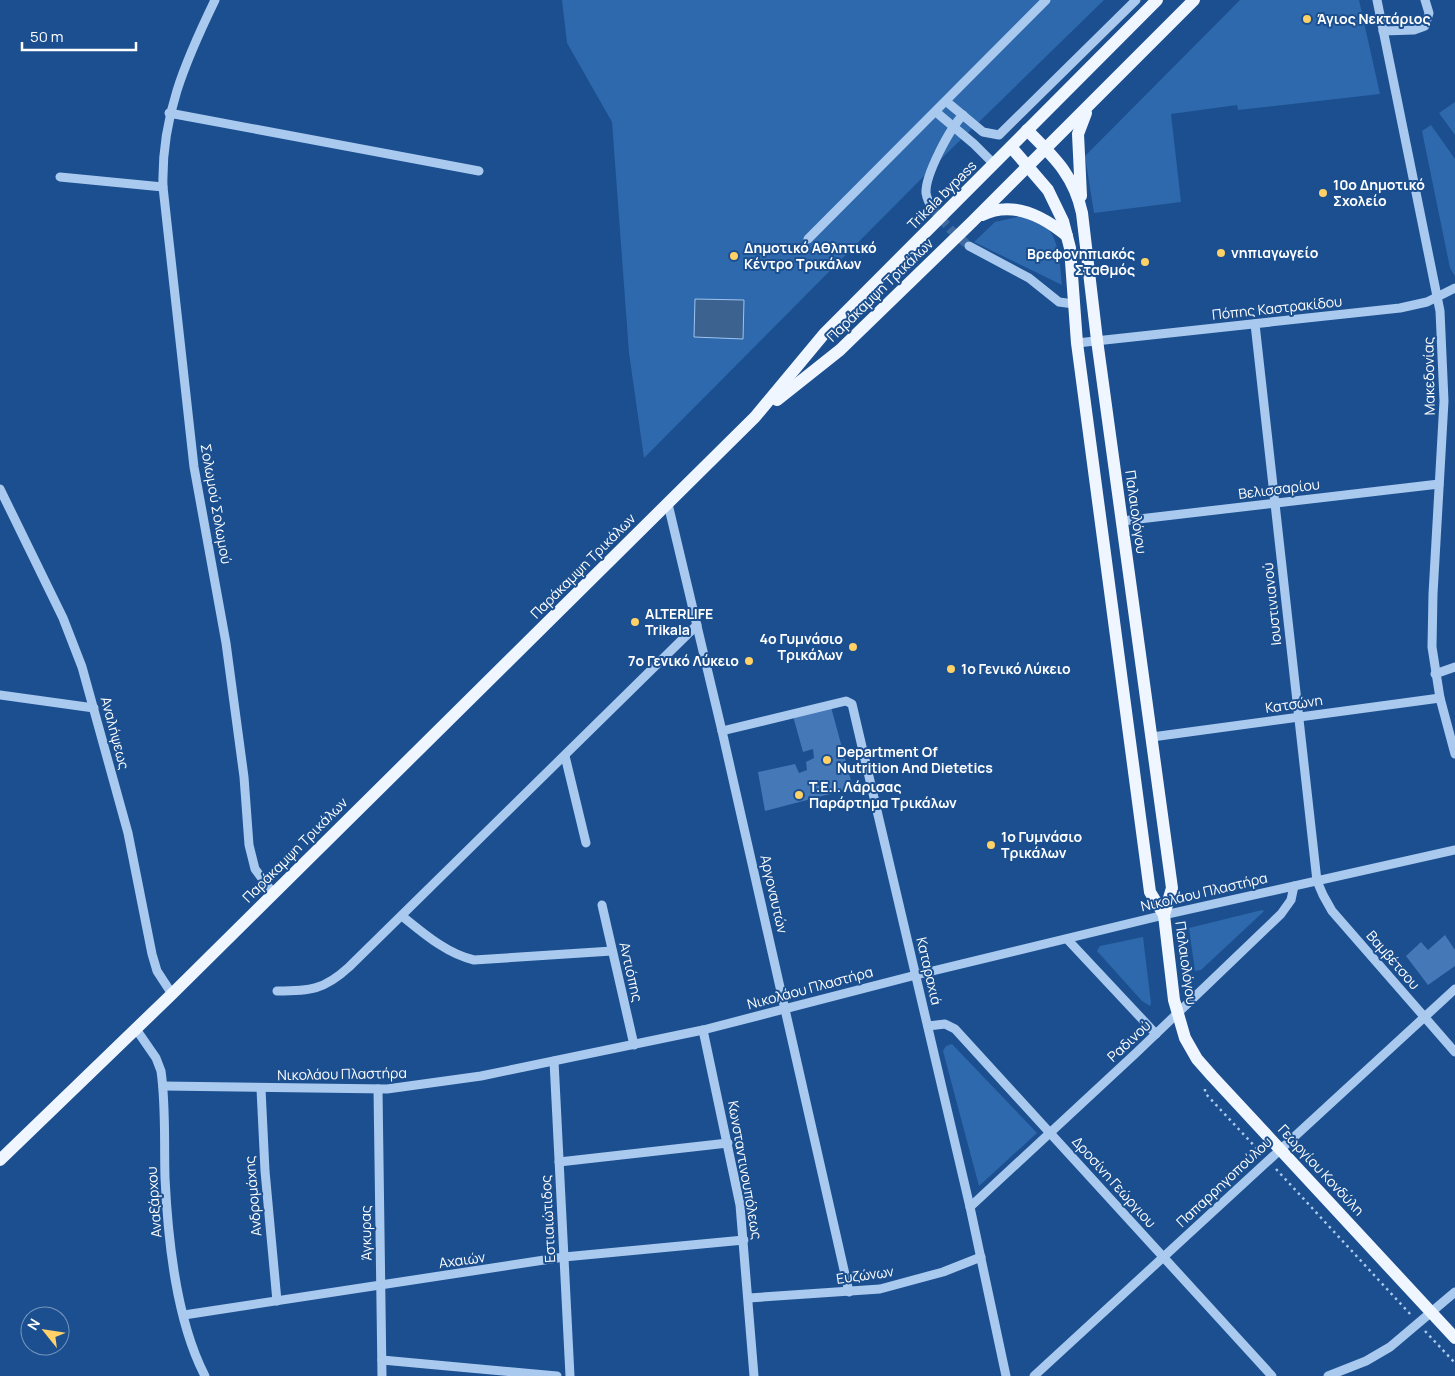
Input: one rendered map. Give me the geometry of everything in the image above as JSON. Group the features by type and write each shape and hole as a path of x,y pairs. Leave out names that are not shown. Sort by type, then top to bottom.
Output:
{"main road":[{"name":"Trikala bypass","path":"756,417 824,334 1157,0"},
{"name":"Παράκαμψη Τρικάλων","path":"0,1160 172,994 756,417 840,350 1046,149 1194,0"},
{"path":"1082,213 1078,134 1091,104"},
{"name":"Παλαιολόγου","path":"1027,130 1070,177 1079,197 1082,213 1097,340 1172,888 1164,915 1178,1014"},
{"name":"Παλαιολόγου","path":"1011,147 1048,190 1063,221 1067,236 1077,343 1150,892 1164,915"},
{"path":"972,222 996,210 1016,209 1043,218 1067,236"},
{"name":"Γεωργίου Κονδύλη","path":"1178,1014 1185,1038 1204,1068 1455,1338"}],"street":[{"name":"Σολωμού Σολωμού","path":"214,0 178,84 169,113 164,155 163,187 194,467 226,643 244,778 249,845 255,869 273,893"},
{"path":"808,239 947,102 1046,0"},
{"path":"999,135 1136,0"},
{"name":"Μακεδονίας","path":"1377,0 1438,298 1444,378 1432,630 1440,698 1455,754"},
{"path":"1383,31 1414,30 1425,26 1429,13 1425,0"},
{"path":"947,102 983,132 999,135 1011,147"},
{"path":"936,112 994,164"},
{"path":"169,113 479,170"},
{"path":"932,208 926,192 929,180 952,125 963,115"},
{"path":"1016,118 1027,130"},
{"path":"60,177 163,187"},
{"path":"969,246 1029,278 1059,302 1074,304"},
{"name":"Πόπης Καστρακίδου","path":"1077,343 1400,308 1438,298 1455,288"},
{"name":"Ιουστινιανού","path":"1255,324 1318,881"},
{"path":"1444,378 1455,376"},
{"name":"Βελισσαρίου","path":"1122,521 1439,484"},
{"name":"Αναλήψεως","path":"0,489 70,634 94,708 132,852 152,954 157,971 172,994"},
{"name":"Αργοναυτών","path":"668,504 722,731 849,1292"},
{"path":"277,991 304,991 325,986 349,967 697,626"},
{"path":"1436,674 1455,667"},
{"path":"0,695 94,708"},
{"name":"Κατσώνη","path":"1152,737 1440,698"},
{"name":"Καταραχιά","path":"722,731 846,701 852,704 970,1207 1006,1376"},
{"path":"565,756 586,843"},
{"name":"Νικολάου Πλαστήρα","path":"163,1086 262,1089 378,1089 454,1080 703,1030 916,975 1164,915 1455,850"},
{"name":"Βαμβέτσου","path":"1318,881 1322,895 1332,911 1455,1052"},
{"name":"Ραδινού","path":"970,1207 1051,1134 1281,914 1291,900 1294,886"},
{"name":"Αντιόπης","path":"602,905 634,1045"},
{"path":"402,916 461,957 474,960 612,951"},
{"path":"1067,939 1156,1034"},
{"name":"Παπαρρηγοπούλου","path":"1034,1376 1455,989"},
{"name":"Δροσίνη Γεώργιου","path":"928,1026 941,1023 953,1027 1272,1376"},
{"name":"Αναξάρχου","path":"136,1029 156,1058 163,1086 168,1216 184,1315 192,1346 205,1376"},
{"name":"Κωνσταντινουπόλεως","path":"703,1030 728,1143 744,1240 754,1376"},
{"name":"Εστιαιώτιδος","path":"554,1061 570,1376"},
{"name":"Ανδρομάχης","path":"262,1089 264,1171 277,1301"},
{"name":"Άγκυρας","path":"378,1089 382,1376"},
{"path":"559,1162 728,1143"},
{"name":"Αχαιών","path":"184,1315 564,1257 744,1240"},
{"name":"Ευζώνων","path":"749,1298 849,1292 898,1285 943,1272 981,1257"},
{"path":"1328,1376 1346,1373 1378,1356 1455,1292"},
{"path":"382,1360 558,1376"}],"path":[{"path":"1204,1068 1205,1093 1455,1363"}],"shaded area":[{"name":"Δημοτικό Αθλητικό Κέντρο Τρικάλων","path":"562,0 1104,0 941,159 644,458 629,353 612,122 567,43"},
{"path":"1240,0 1359,0 1380,94 1238,110 1237,105 1171,114 1181,202 1094,213 1085,156"},
{"path":"1455,102 1455,135 1439,113"},
{"path":"1431,125 1455,159 1455,276 1450,268 1422,131"},
{"path":"1021,216 1041,224 1051,232 1057,246 1062,285 974,242 995,222"},
{"path":"695,299 744,300 743,339 694,337"},
{"path":"1264,911 1201,970 1195,971 1189,928"},
{"path":"1143,937 1150,1006 1142,1001 1097,951 1100,946"},
{"path":"952,1044 1037,1133 979,1186 943,1051 946,1046"}],"building":[{"name":"Department Of Nutrition And Dietetics","path":"831,707 853,788 765,811 758,772 795,764 799,773 807,770 806,762 814,758 813,749 803,752 793,716"},
{"path":"1445,935 1455,950 1455,966 1428,985 1406,956 1421,942 1428,950"}],"tunnel":[{"path":"932,208 951,230 969,246"}],"place":[{"name":"Άγιος Νεκτάριος","path":"1307,19"},
{"name":"10ο Δημοτικό Σχολείο","path":"1323,193"},
{"name":"νηπιαγωγείο","path":"1221,253"},
{"name":"Δημοτικό Αθλητικό Κέντρο Τρικάλων","path":"734,256"},
{"name":"Βρεφονηπιακός Σταθμός","path":"1145,262"},
{"name":"ALTERLIFE Trikala","path":"635,622"},
{"name":"4ο Γυμνάσιο Τρικάλων","path":"853,647"},
{"name":"7ο Γενικό Λύκειο","path":"749,661"},
{"name":"1ο Γενικό Λύκειο","path":"951,669"},
{"name":"Department Of Nutrition And Dietetics","path":"827,760"},
{"name":"Τ.Ε.Ι. Λάρισας Παράρτημα Τρικάλων","path":"799,795"},
{"name":"1ο Γυμνάσιο Τρικάλων","path":"991,845"}]}
